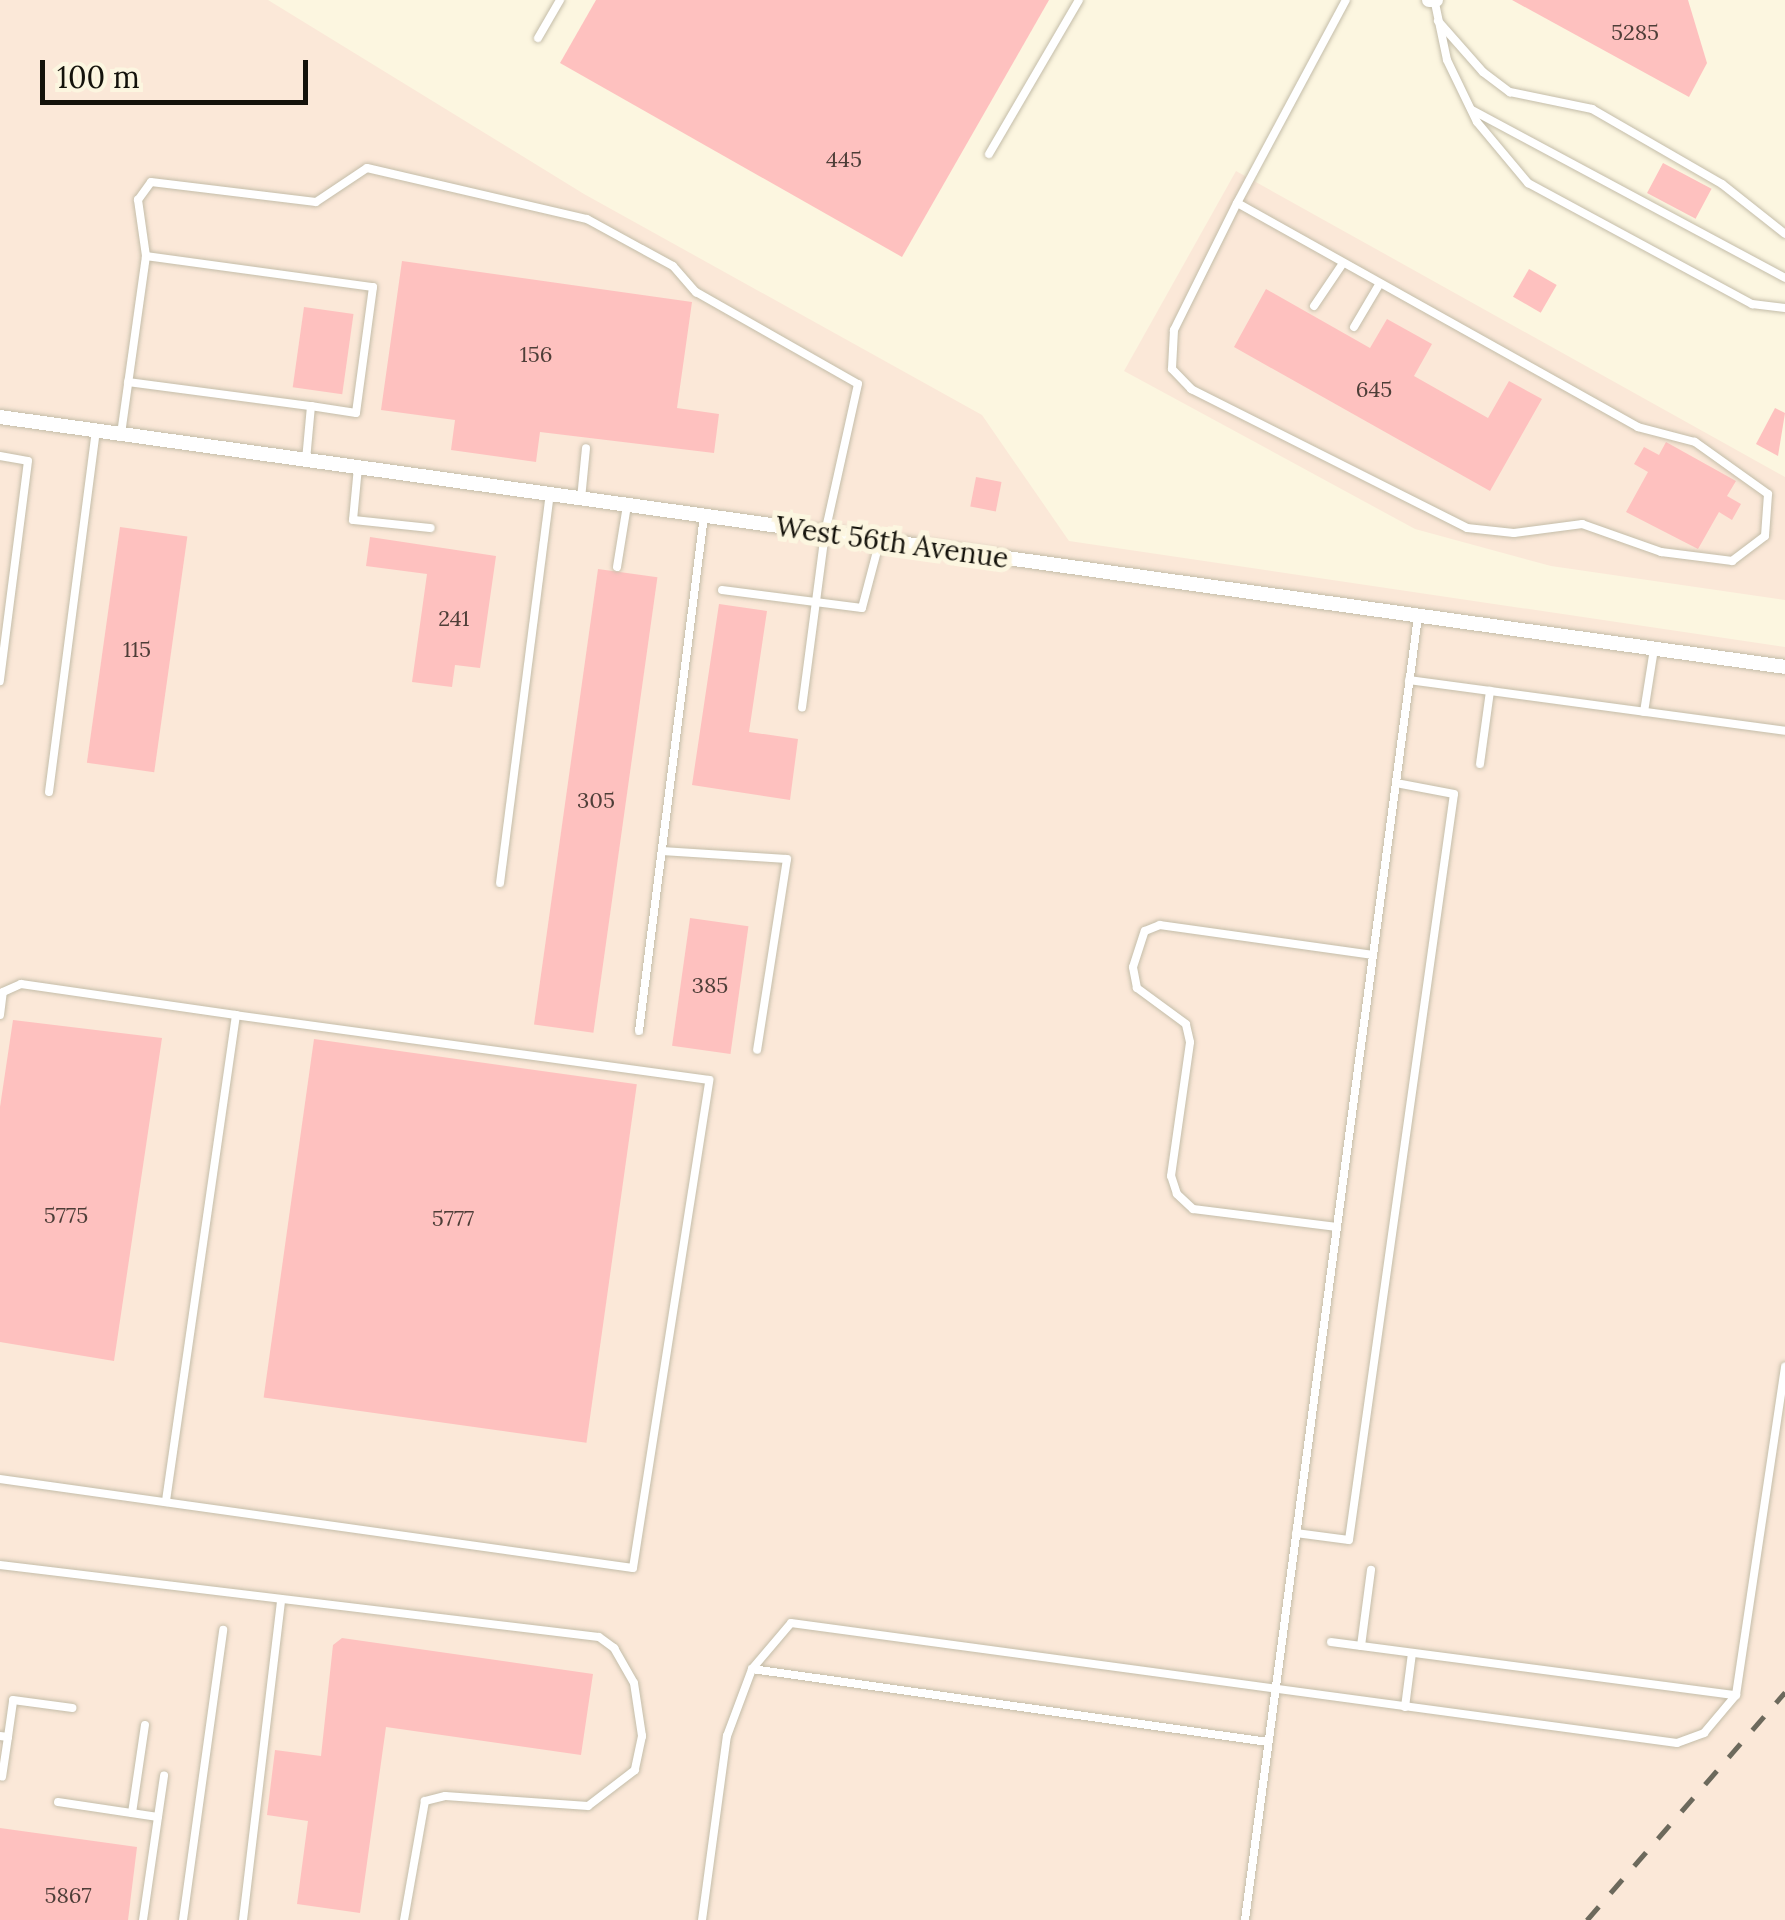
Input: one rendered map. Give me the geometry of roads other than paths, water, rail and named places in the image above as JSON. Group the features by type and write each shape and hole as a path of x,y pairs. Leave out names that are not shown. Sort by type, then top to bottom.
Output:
{"street":[{"name":"West 56th Avenue","path":"0,417 1785,667"}],"lane":[{"path":"538,38 560,0"},
{"path":"989,154 1080,0"},
{"path":"1236,203 1638,426 1695,442 1768,494 1764,536 1732,561 1661,552 1582,524 1514,533 1466,528 1191,389 1172,368 1174,330 1236,203 1346,0"},
{"path":"1434,5 1470,109 1528,183 1752,304 1785,308"},
{"path":"1434,5 1483,72 1510,92 1592,109 1722,184 1785,234"},
{"path":"1470,109 1785,278"},
{"path":"121,434 146,256 138,200 151,182 316,202 366,168 587,219 673,266 696,292 858,384 826,532 802,707"},
{"path":"128,382 356,412 374,287 146,256"},
{"path":"1314,306 1344,263"},
{"path":"1354,327 1380,283"},
{"path":"306,460 311,406"},
{"path":"49,792 96,430"},
{"path":"581,498 586,448"},
{"path":"0,456 28,461 0,681"},
{"path":"358,467 353,520 431,528"},
{"path":"500,883 550,494"},
{"path":"617,567 627,505"},
{"path":"639,1031 704,516"},
{"path":"722,590 862,608 880,540"},
{"path":"1245,1920 1418,616"},
{"path":"1644,712 1654,649"},
{"path":"1410,680 1785,732"},
{"path":"1480,764 1490,691"},
{"path":"1296,1533 1350,1540 1454,794 1396,782"},
{"path":"662,851 787,860 757,1050"},
{"path":"1337,1227 1193,1209 1177,1194 1171,1176 1190,1042 1186,1024 1137,988 1133,967 1145,932 1160,924 1373,956"},
{"path":"0,1015 4,992 20,984 709,1080 634,1568 0,1479"},
{"path":"166,1502 236,1015"},
{"path":"702,1920 726,1736 752,1670 791,1623 1677,1742 1704,1733 1736,1695 1785,1367"},
{"path":"0,1565 599,1636 614,1648 634,1682 642,1736 635,1770 588,1806 444,1796 425,1802 404,1920"},
{"path":"1361,1646 1371,1570"},
{"path":"244,1920 281,1601"},
{"path":"183,1920 223,1630"},
{"path":"1331,1642 1736,1695"},
{"path":"1405,1707 1412,1653"},
{"path":"752,1670 1268,1742"},
{"path":"2,1777 4,1736 13,1700 72,1708"},
{"path":"132,1813 146,1725"},
{"path":"142,1920 164,1776"},
{"path":"58,1802 158,1817"}],"railway":[{"path":"1587,1920 1785,1692"}]}
